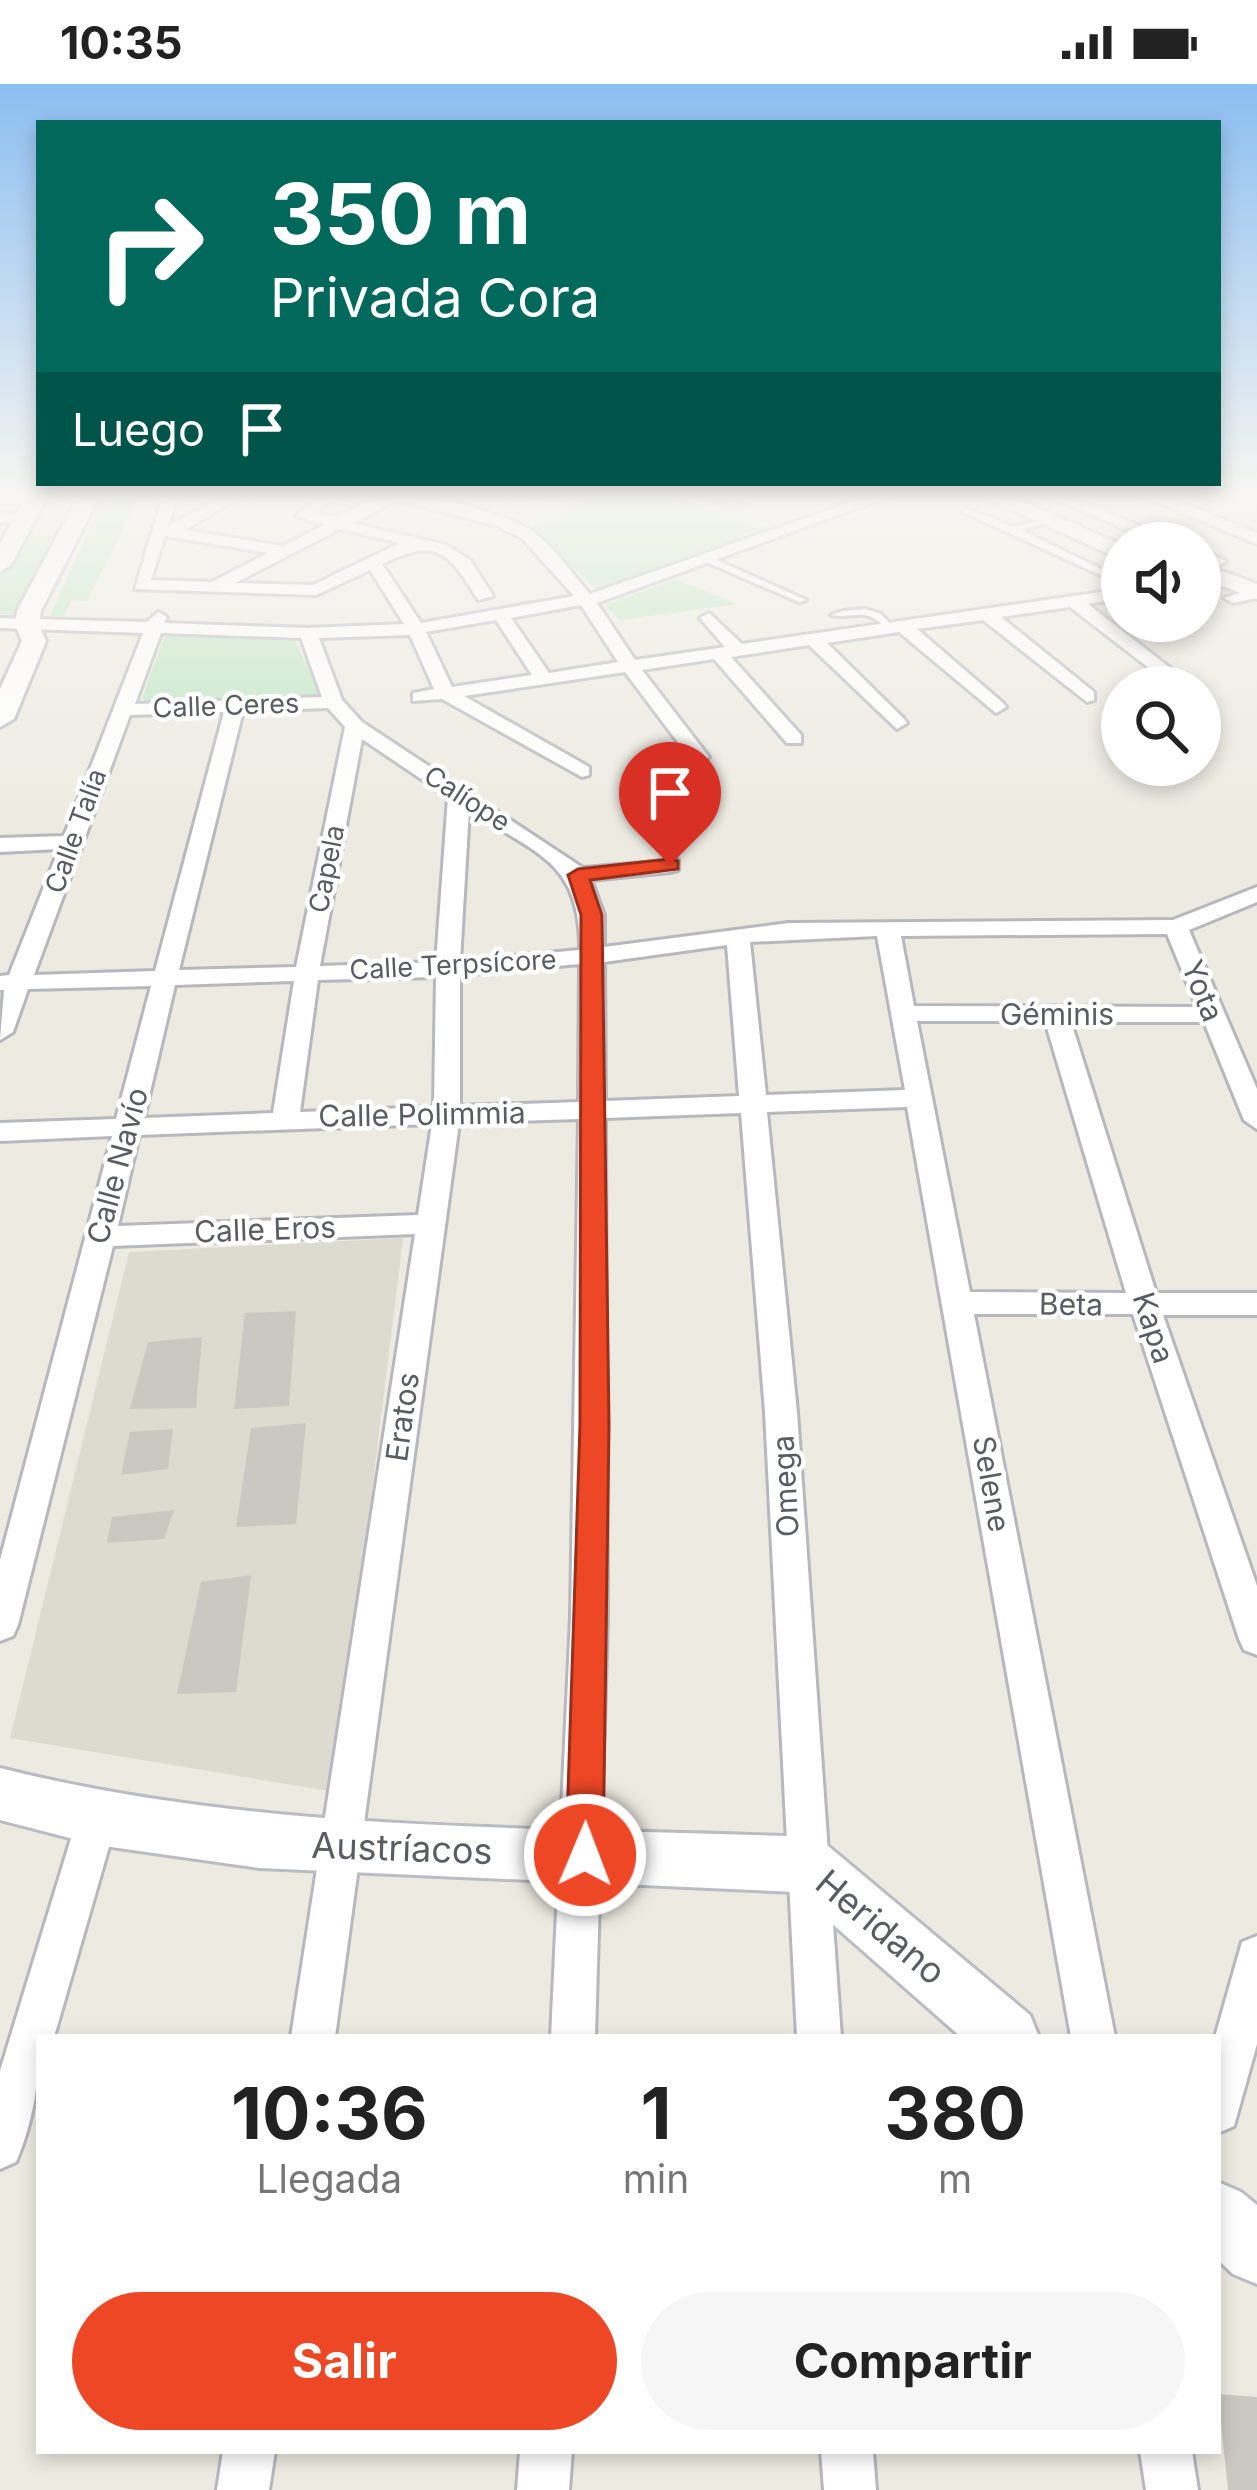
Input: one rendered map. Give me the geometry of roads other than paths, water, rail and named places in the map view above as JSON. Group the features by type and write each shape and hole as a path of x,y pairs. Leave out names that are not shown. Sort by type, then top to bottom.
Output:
{"street":[{"path":"161,613 171,607"},
{"path":"402,607 445,693 582,771"},
{"path":"13,624 161,613 308,633 416,629 551,607"},
{"path":"590,607 699,757"},
{"path":"420,697 1027,607"},
{"path":"1080,607 1158,666"},
{"name":"Calle Talía","path":"0,1031 9,983 72,842 119,710 161,613"},
{"path":"986,613 1087,696"},
{"path":"502,616 542,676"},
{"path":"709,618 726,650 794,739"},
{"path":"0,718 34,641 13,624"},
{"path":"896,626 996,707"},
{"path":"308,633 333,702 355,726"},
{"path":"812,638 897,723"},
{"name":"Calle Ceres","path":"119,710 333,702"},
{"name":"Calle Navío","path":"0,1625 132,1124 163,978 235,706"},
{"name":"Calíope","path":"355,726 578,875"},
{"name":"Capela","path":"286,1118 307,972 355,726"},
{"name":"Eratos","path":"314,2034 447,1112 448,969 459,794"},
{"path":"0,845 72,842"},
{"path":"573,2034 585,1855 595,1425 592,915 578,875 670,865"},
{"name":"Calle Terpsícore","path":"9,983 448,969 829,928 1175,927 1257,894"},
{"name":"Yota","path":"1175,927 1257,1120"},
{"name":"Selene","path":"888,931 1092,2034"},
{"name":"Omega","path":"738,935 781,1412 819,2034"},
{"name":"Géminis","path":"903,1013 1211,1015"},
{"name":"Kapa","path":"1056,1015 1145,1306 1257,1639"},
{"name":"Calle Polimmia","path":"0,1132 916,1098"},
{"name":"Calle Eros","path":"99,1237 431,1224"},
{"name":"Beta","path":"958,1303 1257,1304"},
{"name":"Austríacos","path":"0,1794 97,1819 190,1834 343,1846 808,1865"},
{"path":"0,2146 97,1819"},
{"name":"Heridano","path":"808,1865 1005,2034"},
{"path":"1221,2098 1257,1957"},
{"path":"1221,2218 1257,2250"},
{"path":"243,2490 249,2454"},
{"path":"543,2490 546,2454"},
{"path":"847,2454 850,2490"},
{"path":"1166,2454 1172,2490"}],"lane":[{"path":"835,615 865,611 896,626"}]}
